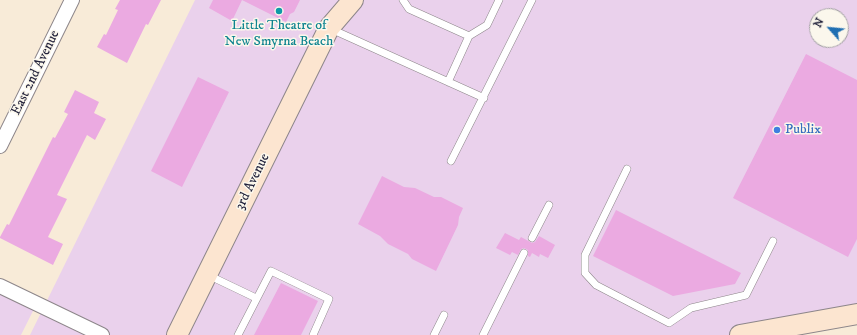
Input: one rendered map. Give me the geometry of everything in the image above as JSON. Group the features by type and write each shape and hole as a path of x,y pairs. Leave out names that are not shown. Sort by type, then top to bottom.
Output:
{"main road":[{"name":"3rd Avenue","path":"329,28 334,0"},
{"name":"3rd Avenue","path":"177,335 329,28 353,0"},
{"path":"740,335 857,314"}],"street":[{"name":"East 2nd Avenue","path":"0,146 72,0"},
{"path":"0,286 102,335"}],"lane":[{"path":"403,0 409,9 469,36"},
{"path":"448,82 469,36 487,25 499,0"},
{"path":"451,161 532,0"},
{"path":"329,28 484,98"},
{"path":"627,169 585,255 585,273 596,285 670,323 691,308 746,295 773,241"},
{"path":"532,238 549,205"},
{"path":"483,335 524,253"},
{"path":"238,335 271,271 329,299 313,335"},
{"path":"207,274 256,298"},
{"path":"434,335 444,315"}],"shaded area":[{"path":"195,0 857,0 857,314 740,335 30,335"},
{"path":"0,293 34,309 21,335 0,335"}],"building":[{"path":"120,0 161,0 148,25 146,24 127,63 97,47 104,34 106,35 118,10 115,9"},
{"name":"Little Theatre of New Smyrna Beach","path":"213,0 242,0 232,21 209,8"},
{"name":"Little Theatre of New Smyrna Beach","path":"242,0 300,0 294,12 290,14 286,22"},
{"path":"806,54 857,80 857,239 848,257 733,198"},
{"path":"198,77 229,92 182,187 151,171"},
{"path":"75,90 99,102 94,113 106,119 95,140 87,135 57,195 67,199 48,237 63,244 53,265 0,237 7,224 9,225 53,137 55,138 68,114 64,112"},
{"path":"382,176 404,187 415,188 434,197 441,197 463,208 459,217 458,225 436,271 412,259 408,254 388,244 380,236 358,224"},
{"path":"616,210 741,273 735,284 673,296 593,256"},
{"path":"505,233 519,240 521,237 532,243 535,242 539,236 555,245 548,258 540,254 539,257 532,253 530,257 528,256 528,250 524,248 521,249 518,255 512,252 510,255 496,248"},
{"path":"281,283 318,301 301,335 254,335"}],"place":[{"name":"Little Theatre of New Smyrna Beach","path":"279,11"},
{"name":"Publix","path":"777,130"}]}
